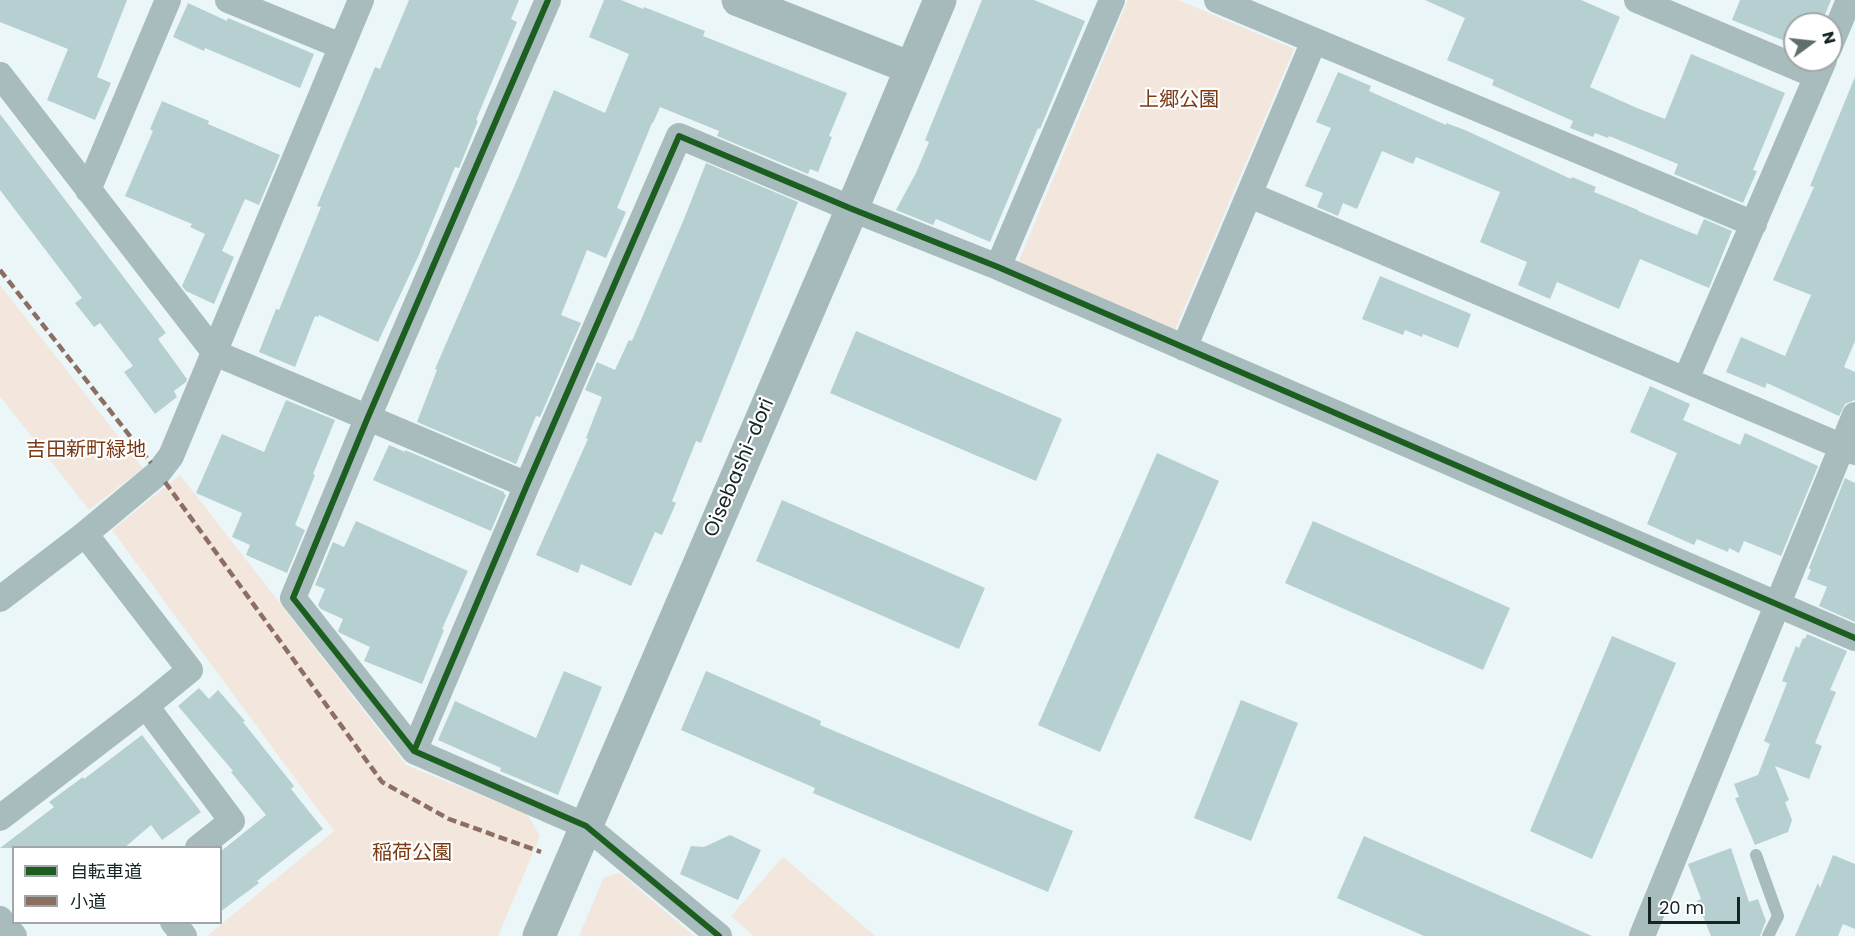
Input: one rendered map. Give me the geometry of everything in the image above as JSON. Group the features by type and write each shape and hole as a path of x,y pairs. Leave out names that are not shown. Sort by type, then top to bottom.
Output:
{"street":[{"path":"88,190 168,0"},
{"path":"228,0 341,46"},
{"path":"0,599 85,534 158,473 171,456 361,0"},
{"path":"548,0 368,417 293,598 414,751 586,826 719,936"},
{"path":"740,0 911,68"},
{"name":"Oisebashi-dori","path":"539,936 940,0"},
{"path":"998,267 1112,0"},
{"path":"1217,0 1754,224"},
{"path":"1637,0 1783,54"},
{"path":"1184,348 1314,41"},
{"path":"1686,379 1818,72"},
{"path":"0,75 214,352 527,485"},
{"path":"414,751 679,136 852,209 998,267 1855,638"},
{"path":"1250,195 1848,449"},
{"path":"1648,934 1777,604 1848,449 1855,415"},
{"path":"0,818 190,670 85,534"},
{"path":"146,706 232,821 201,846"},
{"path":"0,919 14,936"},
{"path":"175,924 184,936"}],"lane":[{"path":"1756,855 1778,916 1768,936"}],"green space":[{"name":"上郷公園","path":"1128,0 1178,0 1294,49 1175,330 1018,263"},
{"name":"吉田新町緑地","path":"0,285 143,468 89,510 0,396"},
{"name":"稲荷公園","path":"180,475 406,765 527,814 540,836 498,936 207,936 334,831 112,530"},
{"path":"783,857 875,936 754,936 731,916"},
{"path":"620,873 694,936 579,936 604,877"}],"building":[{"path":"0,0 127,0 97,77 111,83 95,120 47,100 68,49 0,22"},
{"path":"409,0 519,0 511,19 517,22 476,120 478,121 459,168 455,167 418,257 378,342 319,315 315,316 295,367 259,352 276,309 279,310 321,207 317,206 375,67 380,69"},
{"path":"604,0 621,0 643,9 644,7 705,31 703,36 847,93 829,136 832,137 818,172 810,169 808,174 717,136 719,131 660,107 617,208 626,212 606,258 587,250 561,315 581,323 540,417 536,416 516,464 417,422 437,370 435,369 554,90 605,113 629,54 589,37"},
{"path":"982,0 1034,0 1085,21 990,242 936,219 933,225 896,210 916,173 929,142 925,140"},
{"path":"1425,0 1581,0 1620,17 1590,87 1665,119 1691,54 1785,93 1753,170 1757,171 1743,203 1674,174 1678,164 1609,136 1608,138 1595,133 1593,137 1570,128 1573,121 1492,85 1494,80 1447,60 1465,18"},
{"path":"1740,0 1831,0 1826,12 1783,12 1783,40 1732,20"},
{"path":"188,3 227,21 228,18 314,54 300,88 173,37"},
{"path":"1338,72 1371,86 1369,91 1446,125 1446,123 1465,130 1571,179 1572,177 1596,187 1594,192 1697,235 1704,219 1732,231 1709,288 1640,259 1619,309 1557,282 1550,299 1518,285 1527,262 1480,242 1500,192 1416,157 1413,164 1382,151 1357,209 1343,203 1338,216 1317,207 1323,193 1305,186 1331,128 1316,122"},
{"path":"1855,77 1855,341 1844,367 1855,372 1855,400 1845,404 1839,416 1767,383 1765,388 1726,372 1741,337 1785,356 1811,295 1773,280 1814,187 1810,186"},
{"path":"162,101 280,155 259,205 245,199 222,251 234,257 214,304 186,291 182,286 205,234 190,227 192,224 125,196 153,131 150,129"},
{"path":"0,114 166,333 158,339 187,379 174,391 177,397 155,414 124,372 133,366 100,323 94,327 75,303 82,298 0,190"},
{"path":"706,163 798,202 701,443 696,441 672,501 676,503 662,535 655,532 631,586 581,564 578,573 536,555 588,439 586,438 602,397 585,390 597,362 615,370 629,340 632,341"},
{"path":"1380,276 1471,314 1458,348 1423,334 1422,337 1405,330 1403,335 1362,319"},
{"path":"856,331 1062,419 1036,481 830,393"},
{"path":"1650,386 1690,404 1683,420 1740,445 1745,433 1818,466 1781,556 1744,541 1739,553 1729,548 1728,552 1697,539 1694,545 1647,524 1677,453 1630,432"},
{"path":"286,400 335,420 295,525 305,530 287,573 246,555 250,545 232,537 242,513 196,493 222,434 264,452"},
{"path":"389,445 504,492 506,495 491,531 373,480"},
{"path":"1157,453 1219,481 1100,752 1038,725"},
{"path":"1845,478 1855,483 1855,622 1819,606 1827,587 1807,579 1811,570 1809,568"},
{"path":"782,500 985,588 959,649 756,561"},
{"path":"356,521 468,571 442,629 444,630 422,684 364,661 370,647 340,633 338,631 343,619 321,609 318,605 325,589 315,585 333,542 344,547"},
{"path":"1313,521 1510,608 1483,670 1285,583"},
{"path":"1807,634 1847,651 1830,690 1836,692 1815,743 1822,746 1809,779 1775,766 1789,800 1785,802 1792,820 1788,832 1755,845 1735,798 1739,797 1734,784 1758,775 1770,744 1764,741 1787,683 1782,681 1796,646 1799,648"},
{"path":"1612,636 1676,663 1592,859 1530,831"},
{"path":"564,671 602,687 558,795 500,771 501,768 438,740 455,701 536,738"},
{"path":"706,671 821,721 820,725 1073,831 1048,892 813,793 815,788 681,730"},
{"path":"199,688 209,699 218,690 245,721 243,722 294,786 291,789 323,829 257,881 259,883 222,911 222,850 266,815 231,772 233,771 178,706"},
{"path":"1241,700 1298,723 1251,841 1194,818"},
{"path":"142,735 201,812 162,840 151,825 126,846 12,846 12,848 0,848 54,807 49,802 83,777 84,779"},
{"path":"730,835 761,850 738,900 680,874 691,846 704,847"},
{"path":"1364,836 1592,936 1424,936 1337,898"},
{"path":"1731,848 1749,902 1758,899 1766,921 1760,936 1711,936 1697,901 1701,899 1688,864"},
{"path":"1833,855 1855,864 1855,929 1843,924 1838,936 1795,936 1818,883 1820,888"}],"marked path":[{"path":"0,270 151,463"},
{"path":"165,482 382,782 449,819 541,852"}],"cycle path":[{"path":"548,0 368,417 293,598 414,751 586,826 719,936"},
{"path":"414,751 679,136 852,209 998,267 1855,638"}]}
